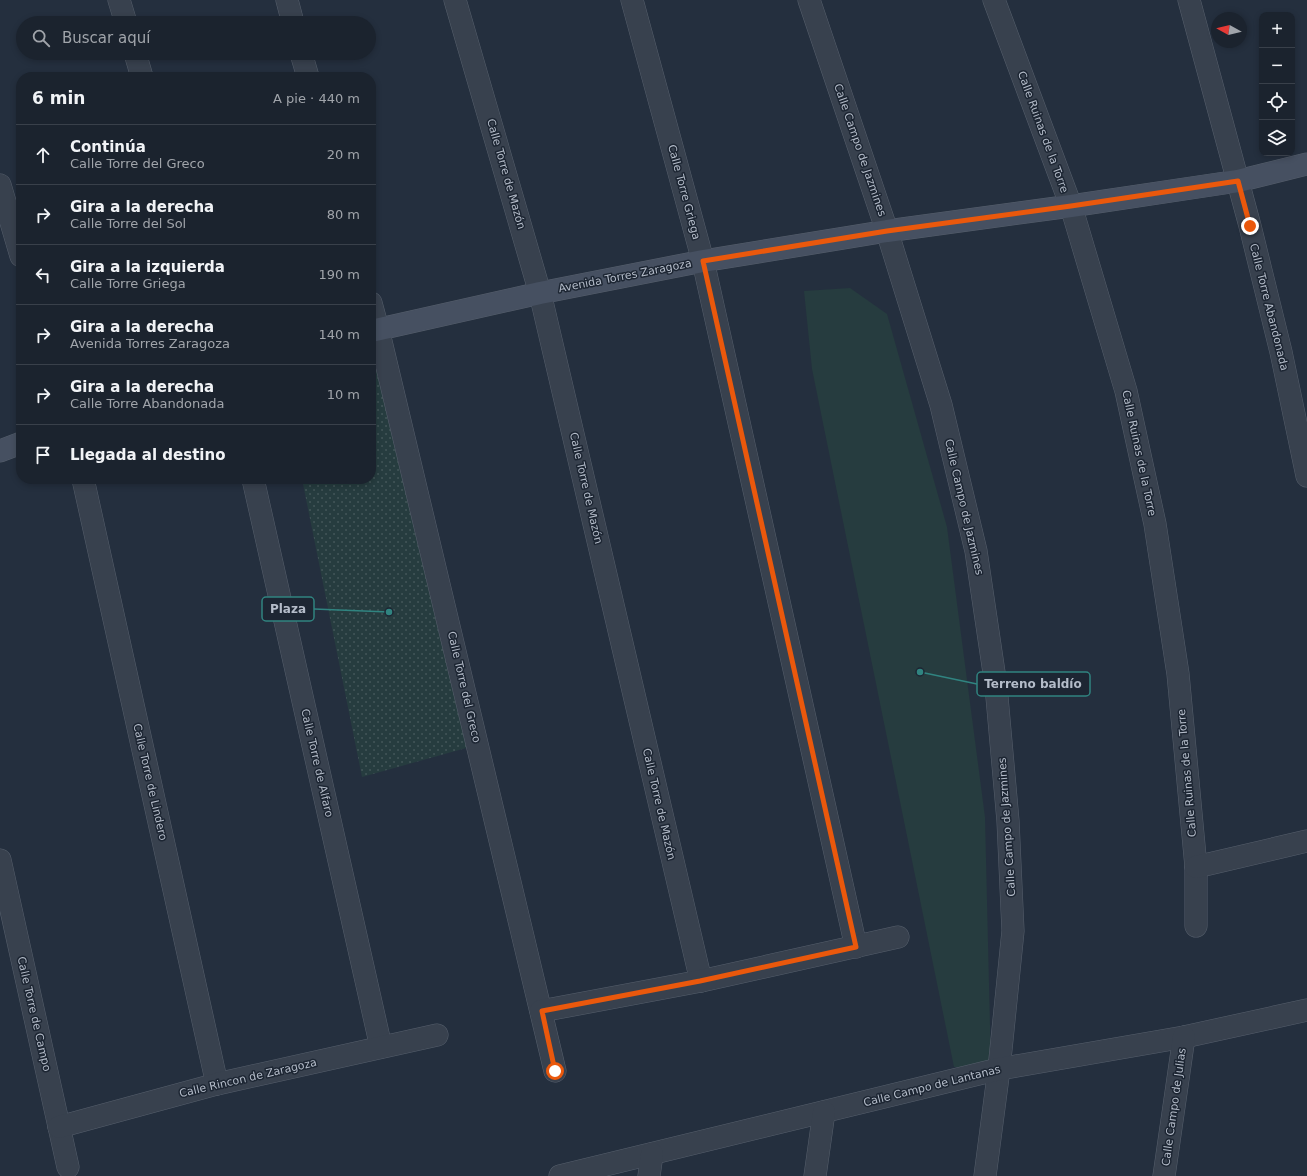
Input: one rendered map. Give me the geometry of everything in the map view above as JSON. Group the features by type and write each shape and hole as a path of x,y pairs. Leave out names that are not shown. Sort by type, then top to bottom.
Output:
{"street":[{"path":"119,0 124,16"},
{"path":"286,0 291,16"},
{"name":"Calle Torre de Mazón","path":"455,0 540,293 700,981"},
{"name":"Calle Torre Griega","path":"632,0 703,261 856,947"},
{"name":"Calle Campo de Jazmines","path":"809,0 887,231 940,405 974,543 996,686 1008,821 1013,931 1000,1069 985,1176"},
{"name":"Calle Ruinas de la Torre","path":"994,0 1071,206 1126,391 1154,524 1178,674 1196,867 1196,926"},
{"name":"Calle Torre Abandonada","path":"1189,0 1238,181 1281,352 1307,476"},
{"path":"137,60 141,72"},
{"path":"303,60 307,72"},
{"name":"Avenida Torres Zaragoza","path":"376,330 540,293 703,261 887,231 1238,181 1307,164"},
{"path":"0,185 16,239"},
{"name":"Calle Torre del Greco","path":"376,334 542,1011 555,1071"},
{"path":"0,451 16,445"},
{"name":"Calle Torre de Lindero","path":"84,484 217,1084"},
{"name":"Calle Torre de Alfaro","path":"254,484 381,1047"},
{"path":"1196,867 1307,841"},
{"name":"Calle Torre de Campo","path":"0,860 68,1167"},
{"path":"542,1011 700,981 898,937"},
{"name":"Calle Campo de Lantanas","path":"560,1176 1000,1069 1184,1037 1307,1010"},
{"name":"Calle Rincon de Zaragoza","path":"59,1126 217,1084 437,1035"},
{"name":"Calle Campo de Julias","path":"1164,1176 1184,1037"},
{"path":"815,1176 824,1112"},
{"path":"649,1176 652,1154"}],"green space":[{"path":"850,288 887,314 947,527 985,817 991,1067 954,1067 812,369 804,291"},
{"path":"396,356 477,745 362,777 303,484 376,484 376,362"}],"place":[{"name":"Plaza","path":"389,612"},
{"name":"Terreno baldío","path":"920,672"}],"route":[{"path":"555,1071 542,1011 700,981 856,947 703,261 887,231 1238,181 1250,226"}]}
